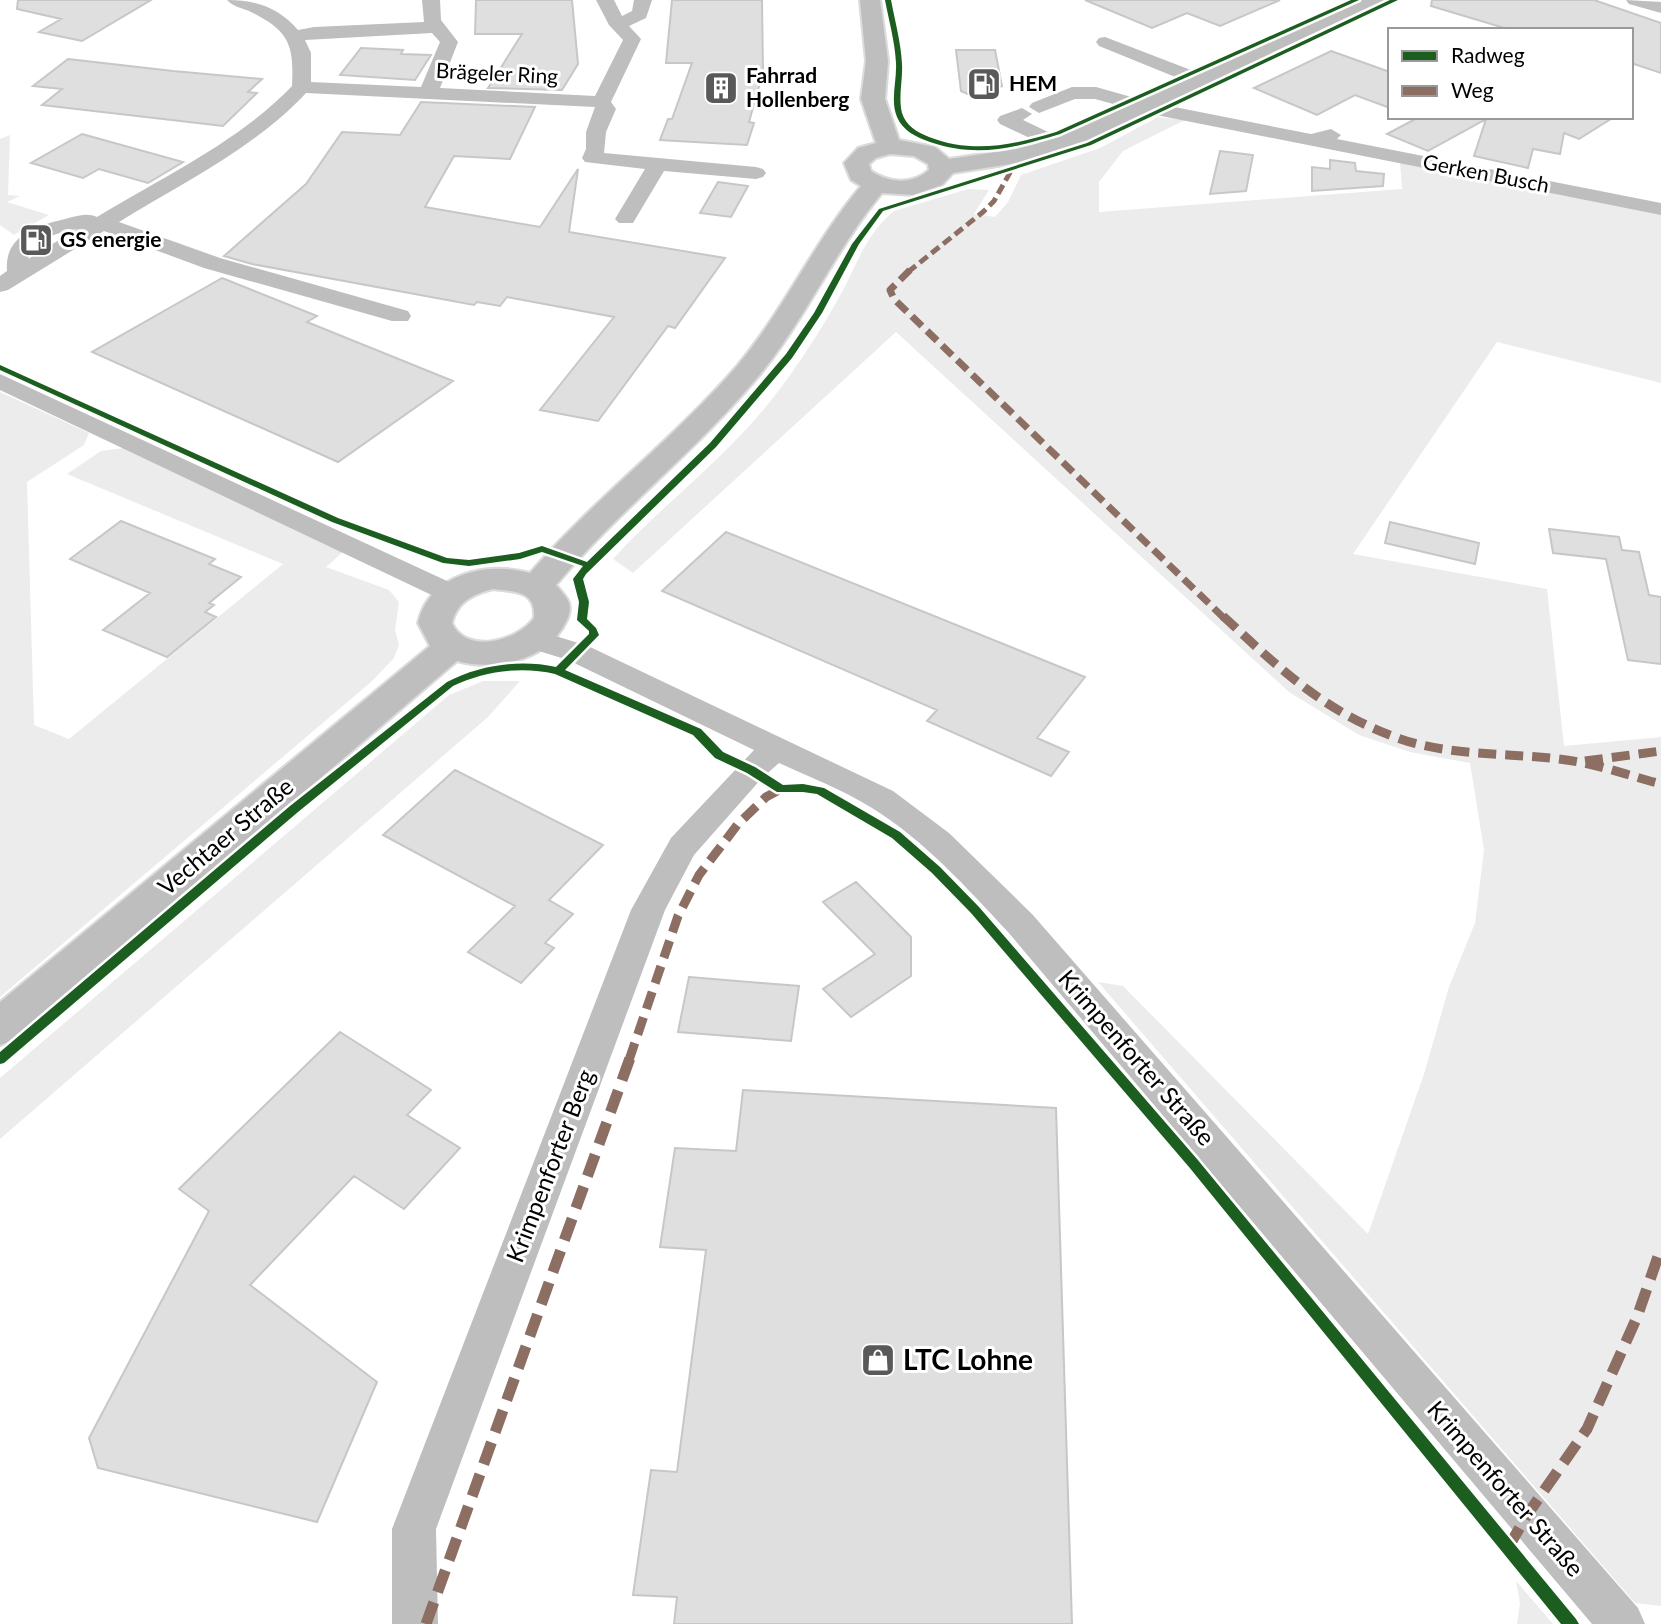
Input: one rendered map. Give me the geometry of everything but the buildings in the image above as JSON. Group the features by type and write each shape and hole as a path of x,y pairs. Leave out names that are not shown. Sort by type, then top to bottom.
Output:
{"main road":[{"path":"870,0 877,61 873,99 888,147"},
{"path":"942,167 1017,156 1060,145 1379,0"},
{"path":"888,147 925,151 940,161 942,167 936,179 915,187 876,184 860,175 856,163 867,153 888,147"},
{"path":"538,584 562,555 652,472 719,404 759,358 830,246 876,184"},
{"path":"493,578 513,578 538,584 550,598 554,610 548,628 536,640 513,651 492,655 465,652 451,647 440,636 435,623 436,615 450,593 470,583 493,578"},
{"name":"Vechtaer Straße","path":"0,1027 451,647"}],"street":[{"path":"10,266 106,220 238,140 276,114 301,87 302,50 285,26 254,5 236,0"},
{"path":"428,94 449,43 432,21 431,0"},
{"path":"605,0 618,25 632,39 601,102 606,109 596,132 596,149 592,158 756,173"},
{"path":"618,25 640,14 643,0"},
{"path":"1635,0 1661,8"},
{"path":"293,37 314,32 437,27"},
{"path":"1105,42 1202,81"},
{"name":"Brägeler Ring","path":"301,87 601,102"},
{"name":"Gerken Busch","path":"1060,145 1007,120 1072,93 1096,93 1146,107 1661,209"},
{"name":"Gerken Busch","path":"1311,140 1336,133"},
{"path":"626,219 658,164"},
{"path":"10,266 62,227 88,220 106,220 212,263 400,316"},
{"path":"0,381 450,593"},
{"name":"Krimpenforter Straße","path":"536,640 578,653 882,799 919,824 957,857 1046,954 1622,1624"},
{"name":"Krimpenforter Berg","path":"415,1624 414,1529 648,910 682,847 751,770 778,747"}],"shaded area":[{"path":"1158,117 1185,120 1123,151 1099,182 1099,212 1402,189 1400,163 1661,205 1661,383 1497,342 1353,554 1547,589 1564,746 1661,737 1661,1606 1635,1603 1098,982 1123,986 1368,1234 1424,1074 1449,987 1475,923 1484,850 1470,763 1410,752 1359,735 1289,692 896,332 633,573 613,559 731,445 768,404 822,327 875,231 894,211 968,189 989,190 974,214 995,217 1008,202 1021,175 1100,148"},
{"path":"10,135 8,195 20,196 7,202 49,215 14,235 0,225 0,139"},
{"path":"0,392 89,433 84,445 27,482 34,725 69,739 283,564 67,474 101,451 124,448 343,552 326,567 389,590 399,602 395,630 399,645 394,658 371,682 0,997"},
{"path":"483,681 520,681 488,717 0,1139 0,1078 449,695"},
{"path":"1516,1581 1553,1624 1517,1624 1520,1603"}],"marked path":[{"path":"1012,169 994,201 983,212 896,281 890,290 894,299 1214,608 1293,681 1337,711 1396,738 1451,751 1578,762 1661,784"},
{"path":"1585,761 1661,751"},
{"path":"426,1624 633,1050 678,916 699,875 738,824 766,797 781,789"},
{"path":"1508,1548 1527,1515 1587,1429 1637,1317 1661,1248"}],"cycle path":[{"path":"888,0 898,55 897,104 906,126 933,141 981,150 1026,143 1058,133 1356,0"},
{"path":"558,671 594,635 593,630 582,620 584,602 578,579 582,572 713,445 789,356 818,313 856,244 881,210 1089,144 1395,0"},
{"path":"0,367 335,520 446,561 469,563 520,556 542,549 588,565"},
{"path":"0,1059 294,809 450,684 473,674 503,668 533,667 558,671 697,732 719,755 751,770 781,789 803,788 820,791 896,835 936,870 975,910 1193,1163 1571,1624"}],"place":[{"name":"HEM","path":"984,84"},
{"name":"Fahrrad Hollenberg","path":"721,88"},
{"name":"GS energie","path":"36,240"},
{"name":"LTC Lohne","path":"878,1360"}]}
